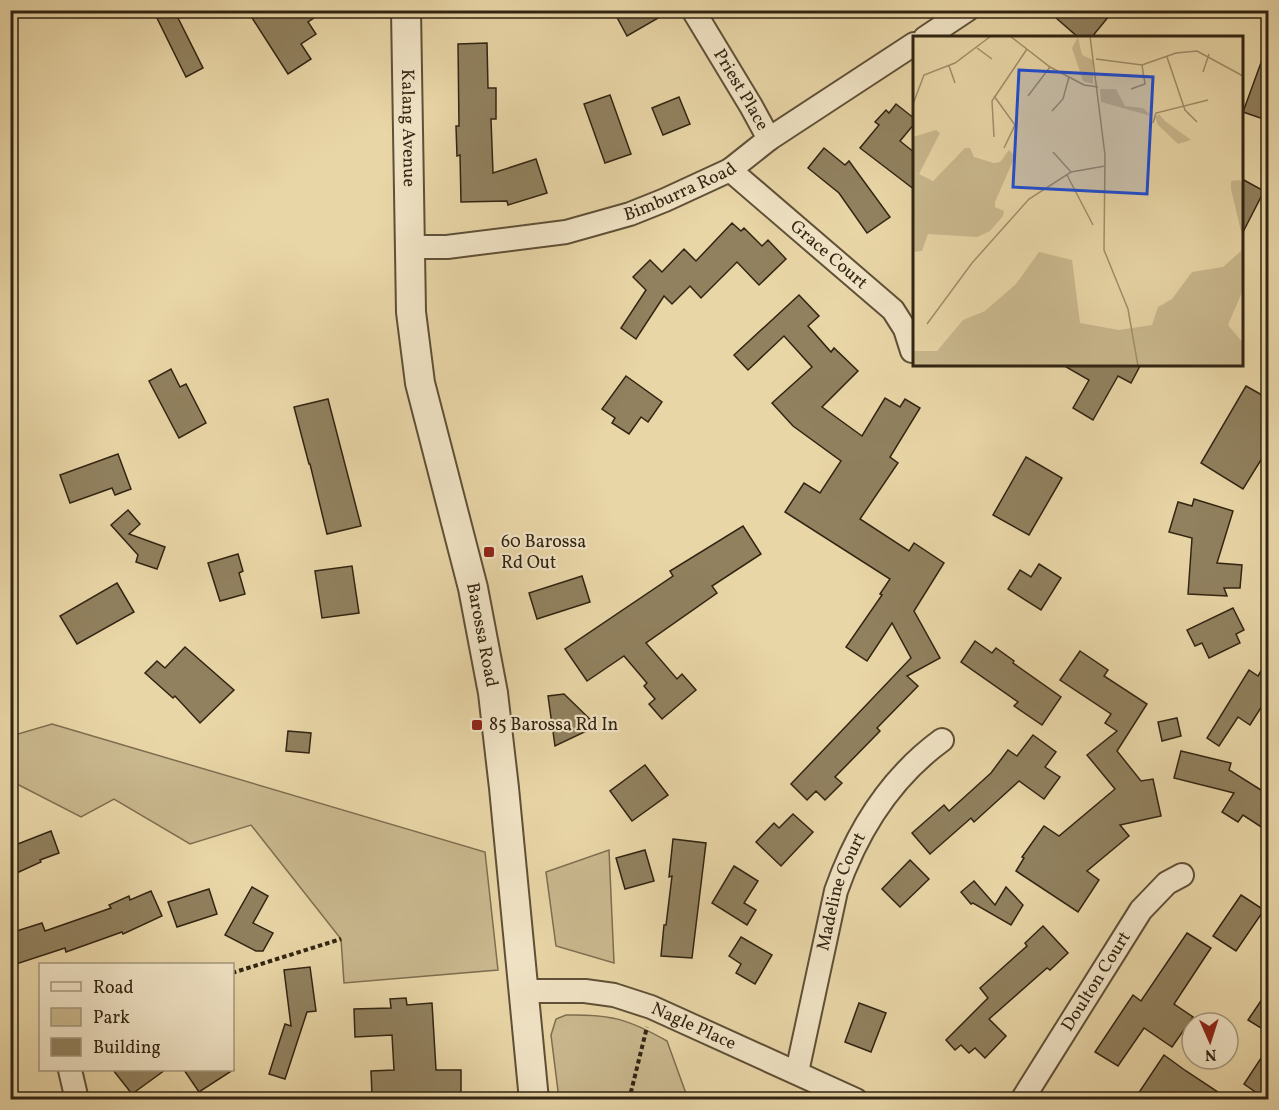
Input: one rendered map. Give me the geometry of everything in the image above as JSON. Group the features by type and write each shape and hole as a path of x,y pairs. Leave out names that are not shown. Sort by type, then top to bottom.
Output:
{"street":[{"name":"Kalang Avenue","path":"406,10 410,247"},
{"name":"Priest Place","path":"693,10 769,139"},
{"path":"928,36 967,10"},
{"name":"Bimburra Road","path":"410,247 447,247 574,230 665,201 730,170 769,139 913,45"},
{"name":"Grace Court","path":"730,170 893,310 904,329 912,351"},
{"name":"Barossa Road","path":"410,247 411,314 420,383 473,588 494,704 534,1100"},
{"name":"Madeline Court","path":"797,1072 836,891 845,864 871,816 892,785 924,753 942,740"},
{"name":"Doulton Court","path":"1022,1100 1141,910 1167,883 1182,875"},
{"name":"Nagle Place","path":"522,991 585,991 614,995 651,1007 856,1100"},
{"path":"70,1071 77,1100"}],"path":[{"path":"234,972 340,939"},
{"path":"629,1100 651,1007"}],"green space":[{"path":"52,724 485,852 498,970 344,983 341,939 251,825 190,844 114,799 81,817 11,781 11,736"},
{"path":"609,850 614,963 556,946 546,872"},
{"path":"566,1015 619,1019 667,1041 688,1099 559,1099 551,1035 556,1019"}],"building":[{"path":"153,10 174,10 203,68 186,77"},
{"path":"247,10 326,10 308,22 316,34 301,44 311,59 288,74"},
{"path":"613,10 672,10 627,36"},
{"path":"1047,10 1114,10 1093,36 1077,36"},
{"path":"487,43 488,88 496,88 496,119 491,119 493,173 536,159 547,193 508,205 507,201 461,202 460,155 457,156 456,126 459,126 458,44"},
{"path":"1266,49 1269,49 1269,121 1243,112"},
{"path":"610,95 631,154 605,163 584,104"},
{"path":"679,97 690,124 663,135 652,108"},
{"path":"896,104 913,117 913,125 900,141 913,151 913,188 860,148 879,125 875,122 886,110 889,113"},
{"path":"824,148 845,165 849,161 890,217 867,233 839,193 808,168"},
{"path":"1243,180 1264,191 1243,232"},
{"path":"732,223 741,231 744,228 762,246 768,240 786,259 759,285 737,262 701,298 690,286 672,304 664,296 636,339 621,328 646,290 633,277 650,260 662,272 684,249 696,261"},
{"path":"799,295 819,316 808,326 831,352 834,348 858,371 822,407 862,436 885,398 900,407 905,399 920,408 890,457 898,463 860,519 909,551 914,543 944,563 914,611 940,658 907,676 918,686 877,728 880,731 835,777 842,783 825,800 816,791 807,800 791,784 911,658 892,623 867,661 846,647 882,595 880,594 890,579 785,512 804,483 820,493 841,461 793,426 772,403 812,367 784,336 748,370 734,355"},
{"path":"1064,366 1140,366 1131,383 1118,376 1093,420 1073,408 1089,380"},
{"path":"171,369 180,387 186,384 206,423 179,438 149,381"},
{"path":"626,376 662,402 648,422 641,417 629,434 612,423 615,418 602,409"},
{"path":"1246,386 1269,399 1269,447 1243,489 1201,463"},
{"path":"328,399 361,526 327,534 294,407"},
{"path":"118,454 131,489 115,495 112,488 70,503 60,475"},
{"path":"1026,457 1062,478 1029,535 993,515"},
{"path":"1194,499 1233,511 1217,563 1242,565 1240,588 1224,588 1227,596 1188,594 1192,538 1169,532 1178,502 1192,506"},
{"path":"128,510 140,524 129,534 165,547 157,569 136,562 138,555 111,525"},
{"path":"743,526 761,554 712,586 717,593 646,643 677,679 682,674 696,690 662,719 649,704 655,699 644,686 647,683 624,656 587,681 565,649 673,576 670,571"},
{"path":"238,554 243,571 239,573 245,594 220,601 208,563"},
{"path":"1039,564 1061,578 1041,610 1008,589 1020,570 1031,577"},
{"path":"352,566 359,613 322,618 315,571"},
{"path":"582,576 590,602 537,619 529,593"},
{"path":"117,583 134,612 77,644 60,616"},
{"path":"1233,608 1244,630 1236,634 1240,643 1209,658 1202,643 1195,646 1187,630"},
{"path":"975,641 992,653 996,648 1061,697 1042,725 1014,706 1018,702 961,662"},
{"path":"185,647 234,690 200,723 175,696 173,698 145,673 157,661 165,668"},
{"path":"1080,651 1108,670 1104,676 1147,704 1117,751 1141,781 1153,779 1161,816 1120,825 1129,836 1087,871 1099,880 1078,912 1016,871 1024,858 1022,857 1044,826 1059,836 1115,789 1087,755 1117,731 1105,723 1111,714 1060,680"},
{"path":"1269,658 1269,695 1250,725 1238,717 1219,746 1207,738 1249,670 1258,676"},
{"path":"564,694 597,726 555,746 548,696"},
{"path":"1177,718 1181,736 1162,741 1158,722"},
{"path":"288,731 311,733 309,753 286,751"},
{"path":"1033,735 1056,752 1045,767 1060,777 1044,799 1019,781 974,822 971,818 930,854 912,833 944,805 949,811 991,773 1008,750 1017,756"},
{"path":"1181,751 1231,763 1229,770 1269,795 1269,832 1243,815 1238,822 1222,812 1234,793 1174,778"},
{"path":"645,765 668,795 632,821 610,791"},
{"path":"793,814 813,832 781,866 756,842 774,823 779,828"},
{"path":"51,831 59,853 10,876 10,847"},
{"path":"673,839 706,843 692,958 661,956 672,876 669,877"},
{"path":"645,850 654,881 625,889 616,858"},
{"path":"910,860 929,879 900,907 882,889"},
{"path":"734,866 758,881 744,903 756,910 747,925 712,903"},
{"path":"974,881 995,905 1006,887 1023,905 1011,925 973,903 971,904 961,892"},
{"path":"252,887 268,896 253,923 273,933 263,951 256,951 225,935"},
{"path":"209,889 217,914 177,927 168,902"},
{"path":"151,891 162,916 123,934 122,932 66,952 65,948 10,966 10,933 42,923 45,931 111,908 109,905 129,896 130,900"},
{"path":"1241,895 1264,910 1236,951 1213,936"},
{"path":"1043,926 1068,953 1050,970 1047,968 989,1019 1006,1036 985,1058 975,1048 969,1053 961,1045 955,1050 946,1040 988,998 980,988 1027,946 1025,943"},
{"path":"1187,933 1211,948 1174,1004 1184,1011 1180,1011 1180,1036 1172,1047 1144,1028 1118,1066 1095,1052 1133,995 1141,1001"},
{"path":"741,937 772,955 755,984 736,973 741,964 729,956"},
{"path":"310,967 316,1011 307,1012 285,1079 269,1074 285,1024 291,1026 284,970"},
{"path":"1269,989 1269,1033 1248,1020"},
{"path":"406,998 407,1005 432,1003 436,1070 461,1070 461,1094 372,1095 371,1071 394,1070 392,1035 355,1037 354,1009 391,1008 390,999"},
{"path":"859,1003 886,1013 871,1052 845,1042"},
{"path":"1269,1046 1269,1100 1267,1100 1244,1084"},
{"path":"1164,1055 1180,1067 1180,1071 1186,1071 1230,1100 1134,1100"},
{"path":"114,1071 164,1071 132,1094"},
{"path":"185,1071 231,1071 199,1092"}],"place":[{"name":"60 Barossa Rd Out","path":"489,552"},
{"name":"85 Barossa Rd In","path":"477,725"}]}
